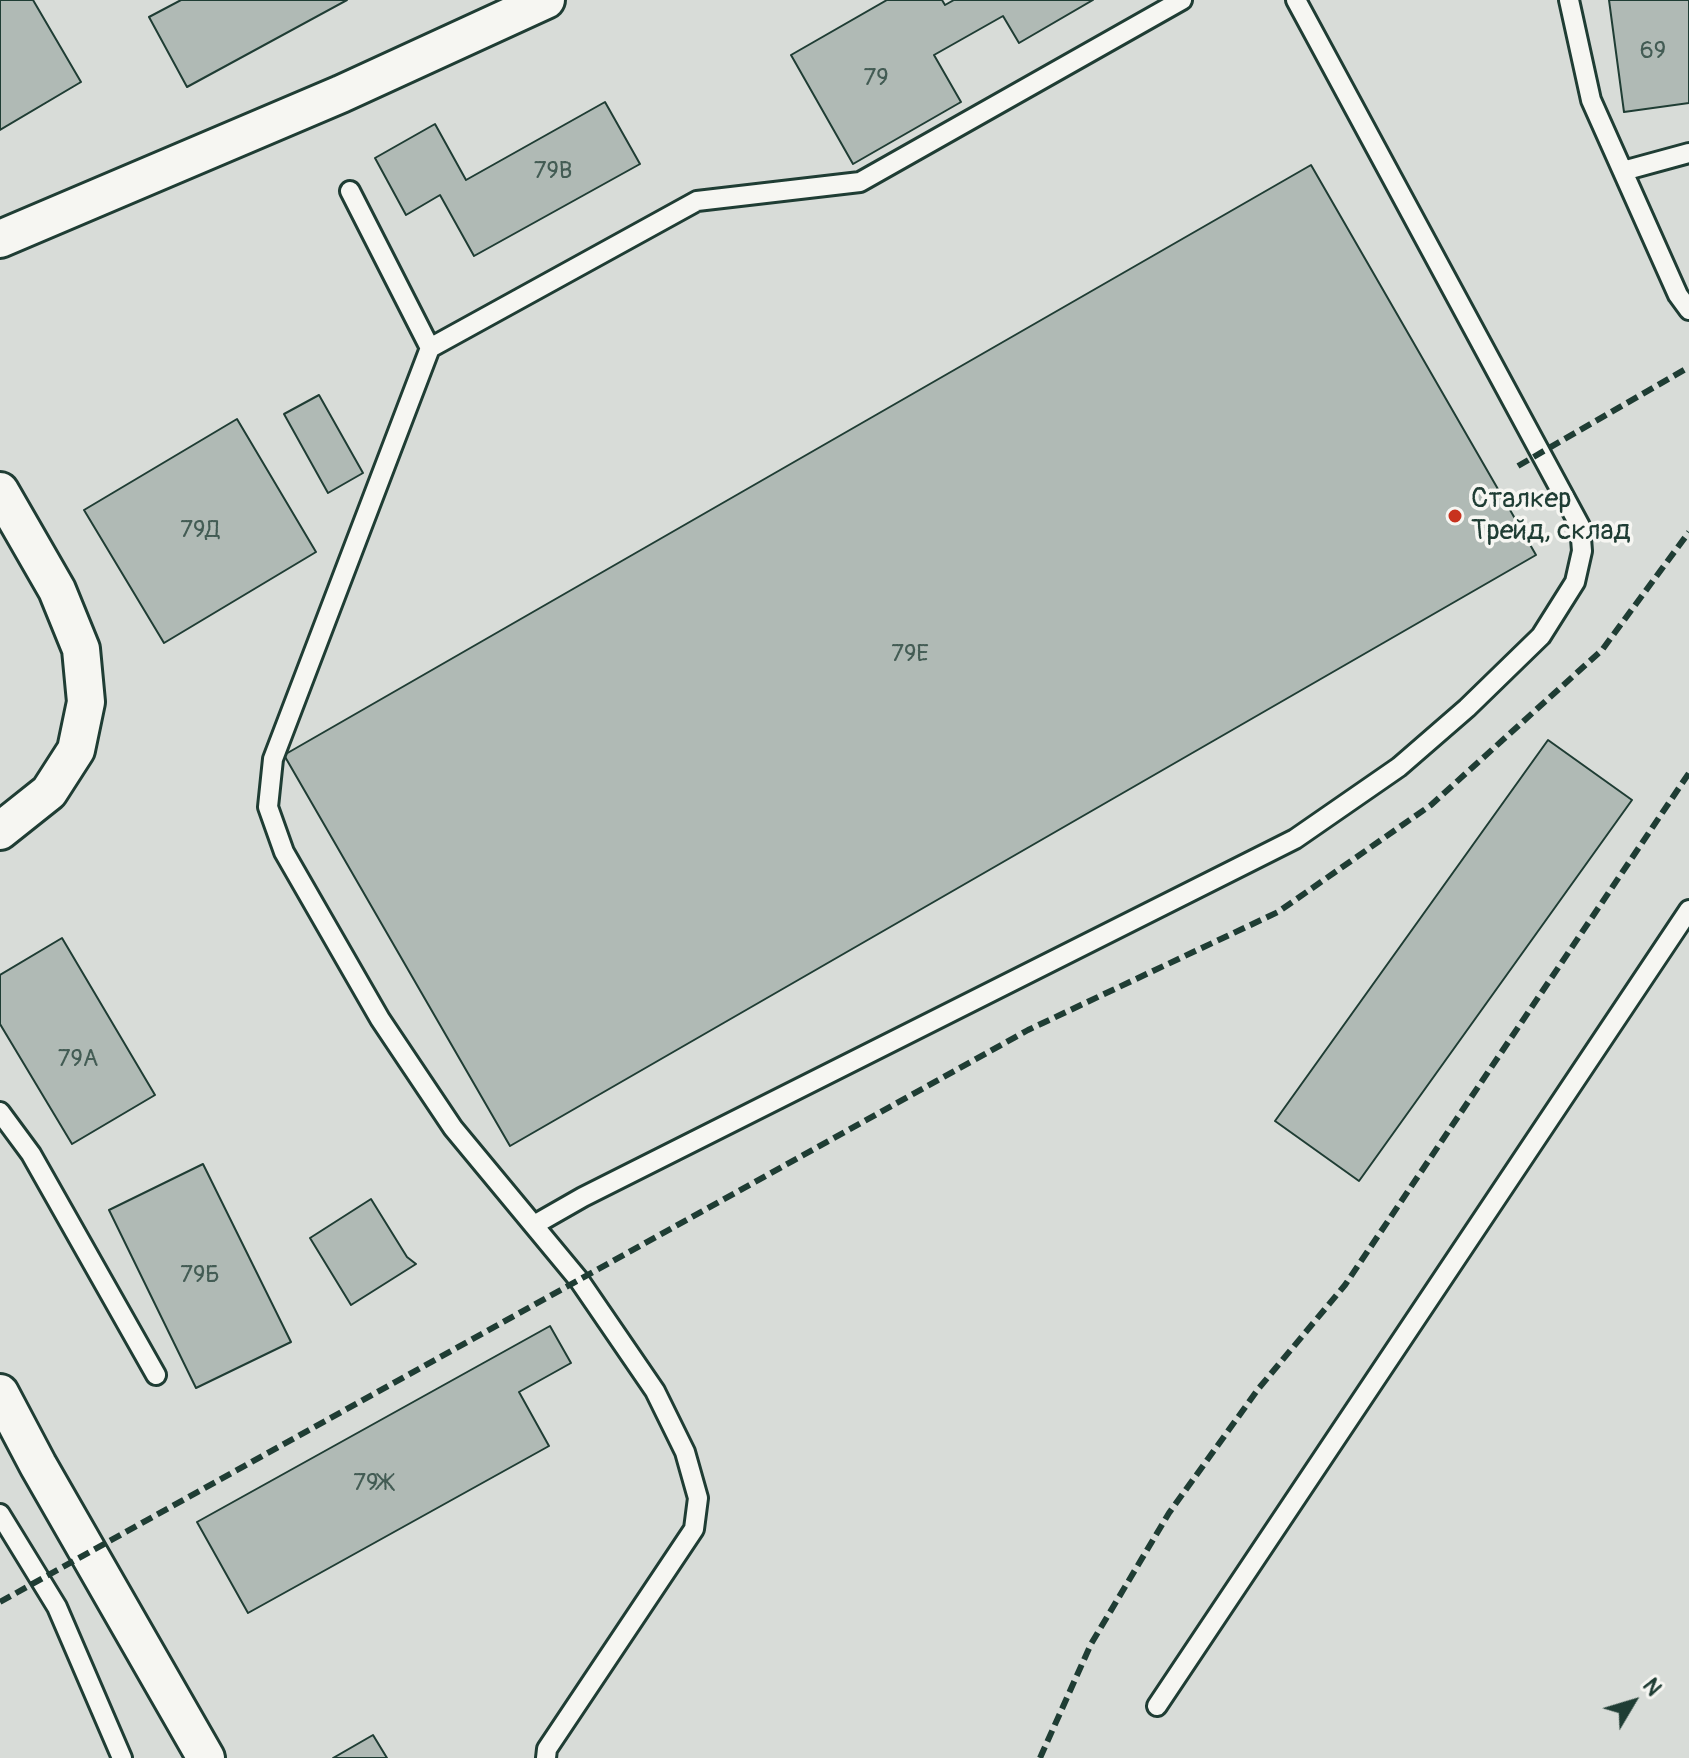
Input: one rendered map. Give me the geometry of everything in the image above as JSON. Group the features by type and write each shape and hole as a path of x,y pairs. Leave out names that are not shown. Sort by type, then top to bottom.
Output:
{"street":[{"path":"0,239 341,94 546,0"},
{"path":"0,491 62,602 81,649 86,702 76,750 49,792 0,831"},
{"path":"0,1393 206,1758"}],"lane":[{"path":"546,1758 547,1749 694,1529 698,1498 685,1452 655,1391 579,1280 453,1128 380,1019 284,852 268,807 273,759 430,348 697,201 860,182 1182,0"},
{"path":"534,1225 583,1197 1295,839 1410,757 1541,636 1575,582 1582,551 1580,526 1296,0"},
{"path":"1569,0 1591,100 1678,295 1689,310"},
{"path":"1623,171 1689,153"},
{"path":"350,191 430,348"},
{"path":"1157,1706 1689,910"},
{"path":"0,1112 31,1154 156,1375"},
{"path":"0,1514 57,1607 122,1758"}],"shaded area":[{"path":"0,0 1689,0 1689,1758 0,1758"}],"building":[{"path":"0,0 33,0 81,82 0,130"},
{"path":"181,0 347,0 187,87 149,17"},
{"path":"887,0 942,0 945,5 954,0 1093,0 1019,43 1003,16 934,55 961,102 853,164 791,55"},
{"path":"1609,0 1689,0 1689,103 1624,112"},
{"path":"605,102 640,164 474,256 440,195 406,215 375,158 435,124 466,180"},
{"path":"1311,165 1536,555 510,1146 284,755"},
{"path":"319,395 363,473 328,493 284,414"},
{"path":"237,419 316,552 164,643 84,510"},
{"path":"1548,740 1632,800 1359,1181 1275,1121"},
{"path":"62,938 155,1095 72,1144 0,1024 0,975"},
{"path":"203,1164 291,1342 196,1388 109,1210"},
{"path":"371,1199 407,1257 416,1264 351,1305 310,1238"},
{"path":"550,1326 571,1363 519,1392 549,1446 248,1613 197,1522"},
{"path":"373,1735 387,1758 333,1758"}],"railway":[{"path":"1518,466 1689,367"},
{"path":"0,1602 1028,1030 1278,912 1431,805 1602,650 1689,532"},
{"path":"1040,1758 1091,1644 1169,1513 1259,1388 1345,1285 1689,773"}],"place":[{"name":"Сталкер Трейд, склад","path":"1455,516"}]}
